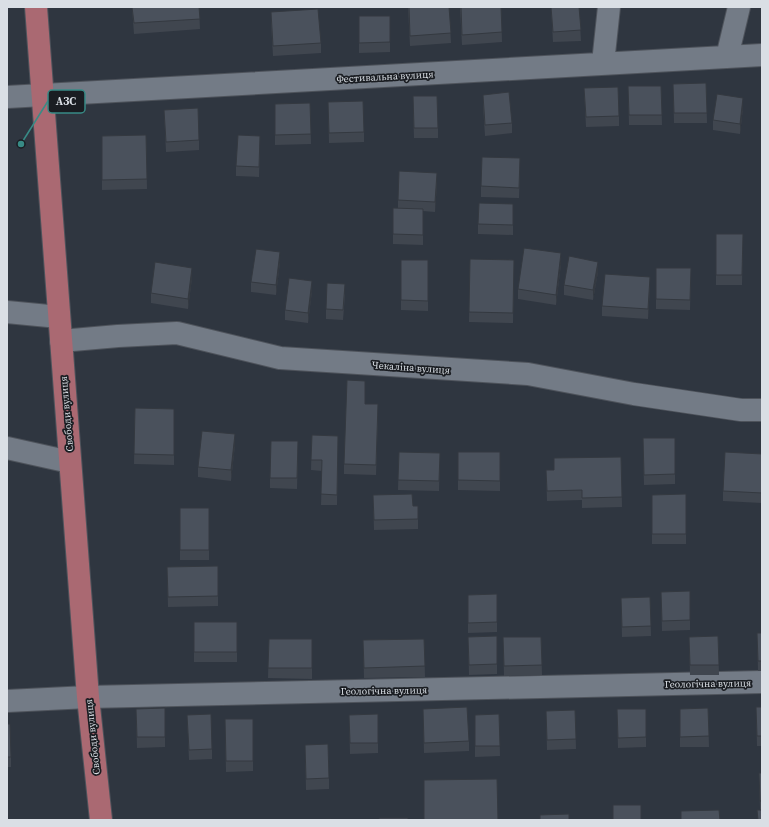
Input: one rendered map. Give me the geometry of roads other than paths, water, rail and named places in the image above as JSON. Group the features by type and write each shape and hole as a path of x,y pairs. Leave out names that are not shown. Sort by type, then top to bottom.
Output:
{"main road":[{"name":"Свободи вулиця","path":"36,7 88,697 101,820"}],"street":[{"path":"603,63 609,7"},
{"path":"727,57 739,7"},
{"name":"Фестивальна вулиця","path":"7,97 762,55"},
{"path":"7,312 59,317"},
{"name":"Чекаліна вулиця","path":"61,341 177,333 280,358 528,374 634,394 741,410 762,410"},
{"path":"7,448 70,462"},
{"name":"Геологічна вулиця","path":"7,701 88,697 762,682"}],"place":[{"name":"АЗС","path":"21,144"}]}
